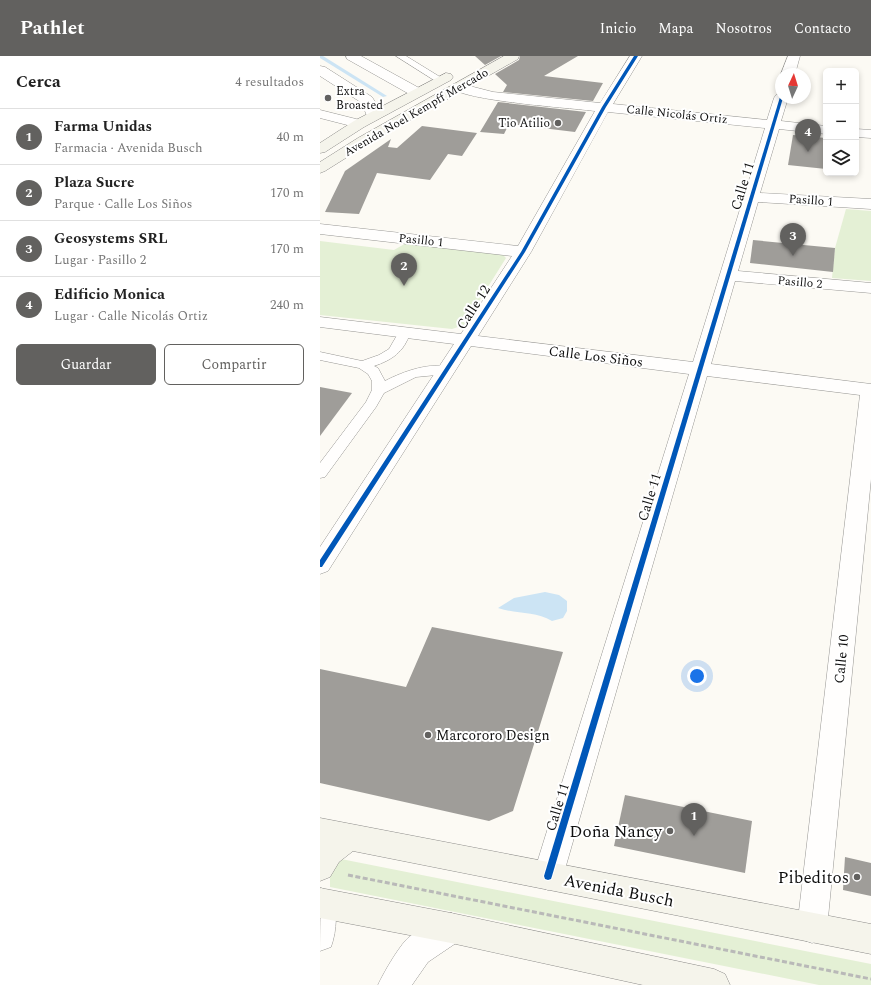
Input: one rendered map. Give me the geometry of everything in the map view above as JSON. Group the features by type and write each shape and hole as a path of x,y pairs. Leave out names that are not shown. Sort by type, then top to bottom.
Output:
{"main road":[{"name":"Avenida Noel Kempff Mercado","path":"474,63 488,56"},
{"path":"458,87 453,84 452,81 455,78 498,56"},
{"name":"Avenida Noel Kempff Mercado","path":"320,168 363,141 513,56"},
{"name":"Avenida Noel Kempff Mercado","path":"320,149 356,125 416,92 461,70"},
{"path":"363,141 370,132 414,103 417,99 416,92"},
{"path":"320,156 345,141 356,125"},
{"name":"Avenida Busch","path":"320,830 871,939"},
{"path":"332,870 326,855 338,843 351,837"},
{"path":"320,901 714,985"}],"street":[{"path":"352,56 416,92"},
{"name":"Calle 12","path":"320,565 523,252 604,107 636,56"},
{"path":"790,68 794,56"},
{"path":"320,70 367,100 372,108 373,116"},
{"name":"Calle Nicolás Ortiz","path":"458,87 493,96 823,130"},
{"name":"Calle 11","path":"548,876 779,104"},
{"path":"320,114 356,125"},
{"path":"859,133 871,134"},
{"name":"Pasillo 1","path":"752,197 871,204"},
{"name":"Pasillo 1","path":"320,229 523,252"},
{"name":"Pasillo 2","path":"728,275 871,288"},
{"name":"Calle Los Siños","path":"320,322 871,390"},
{"name":"Calle 10","path":"812,928 871,390"},
{"path":"320,901 320,936"},
{"path":"394,985 417,951 451,928"}],"lane":[{"path":"400,56 440,80"},
{"path":"363,364 383,358 396,351 402,342 404,333"},
{"path":"320,356 363,364 373,370 379,381 379,390 371,404 320,473"},
{"path":"379,390 398,379 414,373 447,370"}],"path":[{"path":"332,870 871,980"}],"green space":[{"path":"846,209 871,211 871,281 832,278 835,248"},
{"path":"320,241 394,250 408,242 500,252 506,258 464,325 452,329 320,315"},
{"path":"341,859 871,964 871,985 819,985 330,887 330,871"}],"water":[{"path":"545,592 559,595 567,601 567,611 563,618 552,621 532,614 498,608 514,598"}],"building":[{"path":"475,56 501,56 485,65"},
{"path":"520,56 578,56 544,76 603,83 593,101 503,92 507,85 495,74 519,60"},
{"path":"498,102 586,112 575,132 509,124 504,134 480,132"},
{"path":"422,126 477,133 462,156 448,154 430,180 377,173 359,214 325,212 345,171 391,139 388,147 397,148"},
{"path":"793,135 823,138 823,169 788,165"},
{"path":"753,240 835,248 833,272 750,263"},
{"path":"320,387 352,393 320,436"},
{"name":"Marcororo Design","path":"432,627 563,652 513,811 489,821 320,783 320,669 406,687"},
{"path":"625,795 752,821 745,873 614,846"},
{"name":"Pibeditos","path":"845,857 871,863 871,896 843,890"}],"waterway":[{"path":"320,56 385,96"}],"cycle path":[{"path":"320,565 523,252 604,107 636,56"},
{"path":"548,876 779,104"}],"place":[{"name":"Extra Broasted","path":"328,98"},
{"name":"Tio Atilio","path":"558,123"},
{"name":"Edificio Monica","path":"808,152"},
{"name":"Geosystems SRL","path":"793,256"},
{"name":"Plaza Sucre","path":"404,286"},
{"name":"Marcororo Design","path":"428,735"},
{"name":"Doña Nancy","path":"670,831"},
{"name":"Farma Unidas","path":"694,836"},
{"name":"Pibeditos","path":"857,877"}]}
